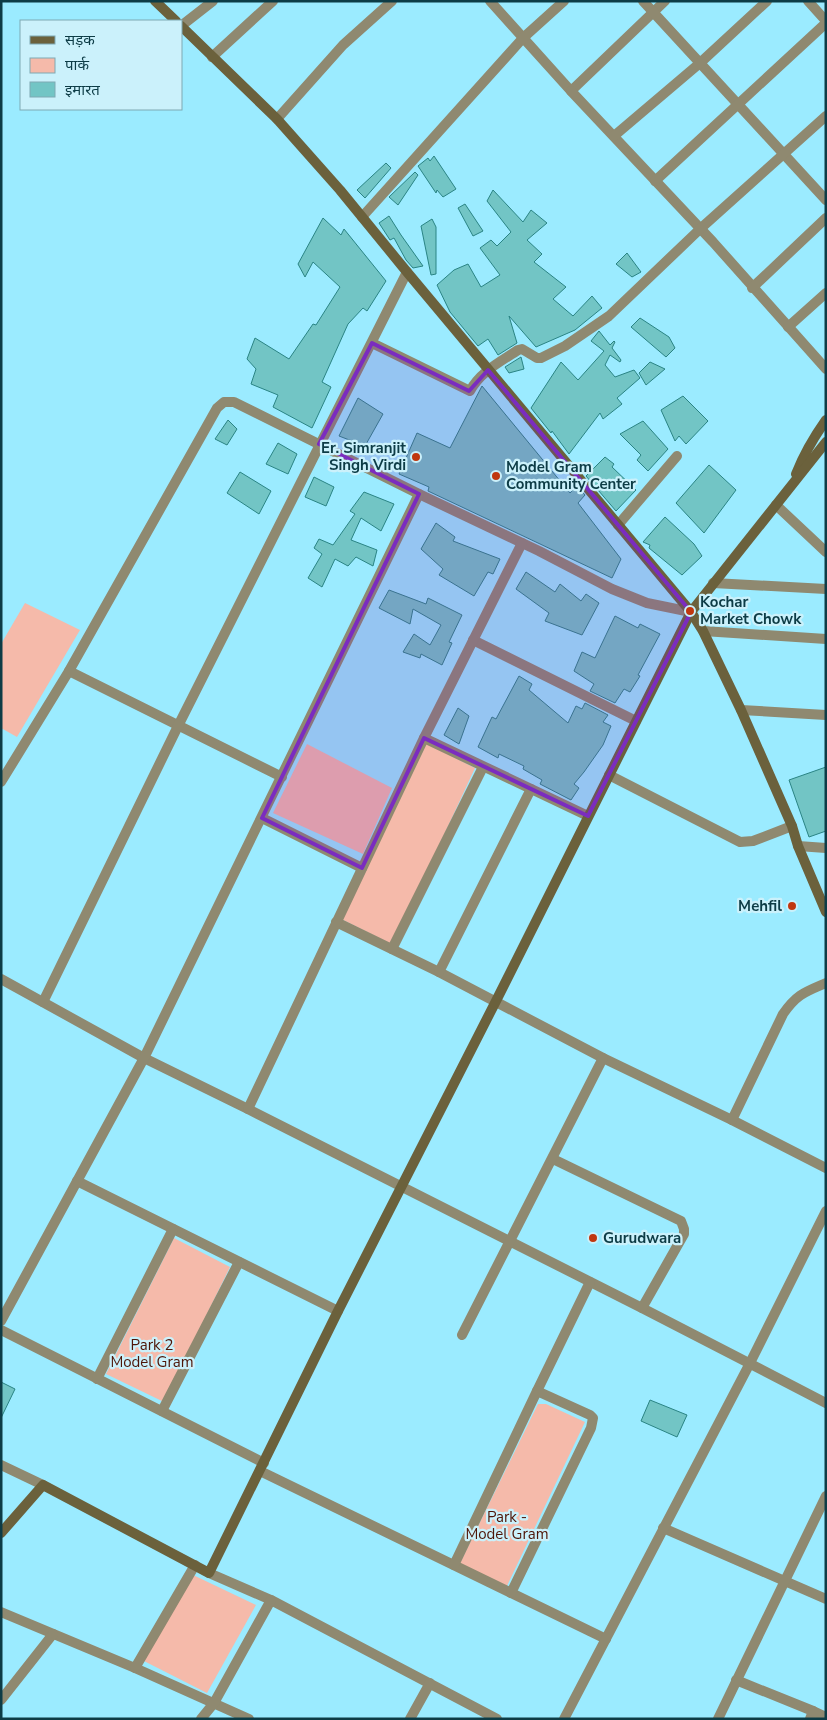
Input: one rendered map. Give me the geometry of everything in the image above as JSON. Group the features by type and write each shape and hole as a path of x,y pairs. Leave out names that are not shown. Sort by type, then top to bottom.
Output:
{"street":[{"path":"155,1 175,20"},
{"path":"182,25 214,1"},
{"path":"212,57 273,1"},
{"path":"276,119 343,45 392,1"},
{"path":"490,1 826,369"},
{"path":"362,217 524,38 564,1"},
{"path":"643,1 826,200"},
{"path":"571,91 665,1"},
{"path":"614,136 700,63 767,1"},
{"path":"655,181 826,22 808,1"},
{"path":"182,27 276,119 362,217 691,612 703,631 741,710 792,826 798,846 826,912"},
{"path":"372,343 470,391 478,378 518,350 522,349 537,358 542,358 565,346 609,316 700,229 826,116"},
{"path":"752,288 826,218"},
{"path":"43,1002 178,726 407,272"},
{"path":"788,326 826,293"},
{"path":"1,782 69,671 216,408 224,402 234,402 629,596 654,605 691,612"},
{"path":"792,484 802,459 826,420"},
{"path":"209,1573 400,1187 496,1001 691,612 826,442"},
{"path":"618,525 677,456"},
{"path":"1,1321 144,1058 418,494"},
{"path":"776,505 826,552"},
{"path":"248,1108 424,738 522,543"},
{"path":"714,583 826,589"},
{"path":"703,631 826,639"},
{"path":"473,640 636,721"},
{"path":"69,671 282,777"},
{"path":"741,710 826,715"},
{"path":"424,738 588,816"},
{"path":"392,949 483,766"},
{"path":"609,775 740,842 753,841 792,826"},
{"path":"438,972 531,789"},
{"path":"262,818 362,868"},
{"path":"798,846 826,848"},
{"path":"336,922 496,1001 603,1058 826,1168"},
{"path":"1,979 144,1058 248,1108 826,1403"},
{"path":"732,1120 783,1014 800,994 826,983"},
{"path":"462,1335 603,1058"},
{"path":"553,1158 681,1221 684,1234 642,1308"},
{"path":"77,1181 338,1311"},
{"path":"564,1719 750,1364 826,1211"},
{"path":"97,1378 172,1229"},
{"path":"162,1411 239,1262"},
{"path":"454,1565 590,1282"},
{"path":"1,1330 162,1411 262,1467 454,1565 606,1639"},
{"path":"511,1593 593,1423 593,1418 590,1415 538,1392"},
{"path":"1,1465 43,1485 209,1573 271,1600 497,1719"},
{"path":"1,1533 43,1485"},
{"path":"718,1719 783,1581 826,1496"},
{"path":"663,1528 826,1599"},
{"path":"135,1668 195,1565"},
{"path":"201,1719 214,1703 271,1600"},
{"path":"1,1612 135,1668 249,1719"},
{"path":"1,1700 53,1634"},
{"path":"736,1680 812,1715 826,1717"},
{"path":"410,1719 430,1683"}],"highlighted area":[{"path":"372,343 469,391 488,370 691,612 588,816 424,738 362,868 262,818 419,494 319,444"}],"green space":[{"path":"25,603 80,630 17,737 1,728 1,644"},
{"path":"426,743 475,768 393,945 341,919"},
{"path":"307,744 392,788 363,854 273,813"},
{"name":"Park 2 Model Gram","path":"174,1238 230,1267 164,1402 106,1374"},
{"name":"Park - Model Gram","path":"538,1404 546,1404 585,1422 506,1588 459,1565"},
{"path":"191,1574 256,1605 207,1693 138,1658"}],"building":[{"path":"434,156 456,189 443,197 437,190 436,193 418,166 428,158 430,161"},
{"path":"386,163 391,168 365,198 357,190"},
{"path":"415,172 418,175 398,205 389,197"},
{"path":"493,190 523,222 531,210 547,223 527,240 542,254 534,262 566,287 553,299 573,316 592,296 602,308 575,330 536,347 509,316 517,343 498,355 488,339 478,346 450,312 437,285 454,270 468,264 481,287 500,275 480,248 491,240 497,246 511,232 487,201"},
{"path":"465,204 483,231 473,236 458,208"},
{"path":"389,216 423,266 413,268 406,260 394,238 390,240 379,223"},
{"path":"323,218 341,235 344,229 386,281 367,311 363,308 348,324 322,382 331,387 312,428 273,407 278,395 251,384 256,369 247,359 255,338 289,359 313,324 316,325 340,287 313,262 305,277 298,264"},
{"path":"432,219 436,227 436,274 431,275 421,226"},
{"path":"627,253 641,272 632,277 616,264"},
{"path":"640,318 669,337 675,348 666,357 631,327"},
{"path":"599,331 610,345 615,342 612,348 621,360 620,362 610,355 605,365 615,377 634,370 640,378 617,398 622,404 603,419 600,413 569,454 552,431 551,433 531,408 561,362 578,380 604,351 591,341"},
{"path":"521,357 524,369 509,373 505,367"},
{"path":"650,362 665,369 646,385 639,373"},
{"name":"Model Gram Community Center","path":"482,386 570,493 577,486 585,495 578,503 621,559 612,578 428,491 429,487 399,474 417,433 450,448"},
{"path":"683,396 708,421 686,444 679,436 675,441 661,410"},
{"path":"358,398 383,414 365,446 339,436"},
{"path":"228,420 237,429 227,445 215,439"},
{"path":"643,421 668,449 648,471 637,460 641,455 620,434"},
{"path":"278,443 297,454 288,474 266,464"},
{"path":"605,457 614,464 612,467 636,490 616,511 586,476"},
{"path":"709,465 736,490 704,533 676,503"},
{"path":"240,472 271,491 259,514 227,493"},
{"path":"314,477 334,487 326,506 305,497"},
{"path":"364,492 394,504 381,531 361,518 351,540 377,550 373,566 356,557 348,566 335,559 322,587 308,578 322,554 314,548 319,539 333,545 355,514 350,511"},
{"path":"665,517 694,544 702,556 682,575 649,548 650,545 643,542"},
{"path":"436,523 455,537 453,541 500,559 493,574 488,572 474,596 439,575 443,569 421,549"},
{"path":"526,572 555,592 560,584 581,601 586,594 599,603 582,635 545,621 549,613 516,589"},
{"path":"389,590 426,604 428,598 462,615 449,642 452,643 442,665 421,654 420,658 403,652 414,634 430,645 441,625 413,609 410,624 379,608"},
{"path":"615,616 638,628 640,624 660,634 638,675 640,676 630,692 624,689 615,703 590,691 594,684 574,671 582,652 595,658"},
{"path":"519,676 532,684 529,690 568,723 576,706 582,709 585,703 608,715 603,722 611,726 603,745 574,784 579,788 571,800 540,784 542,780 523,769 524,766 499,754 498,758 478,747 492,717 496,719"},
{"path":"458,708 469,716 459,744 444,735"},
{"path":"826,767 826,831 809,837 789,780"},
{"path":"1,1382 15,1389 1,1418"},
{"path":"650,1400 687,1415 677,1437 641,1421"}],"place":[{"name":"Er. Simranjit Singh Virdi","path":"416,457"},
{"name":"Model Gram Community Center","path":"496,476"},
{"name":"Kochar Market Chowk","path":"690,611"},
{"name":"Mehfil","path":"792,906"},
{"name":"Gurudwara","path":"593,1238"}]}
